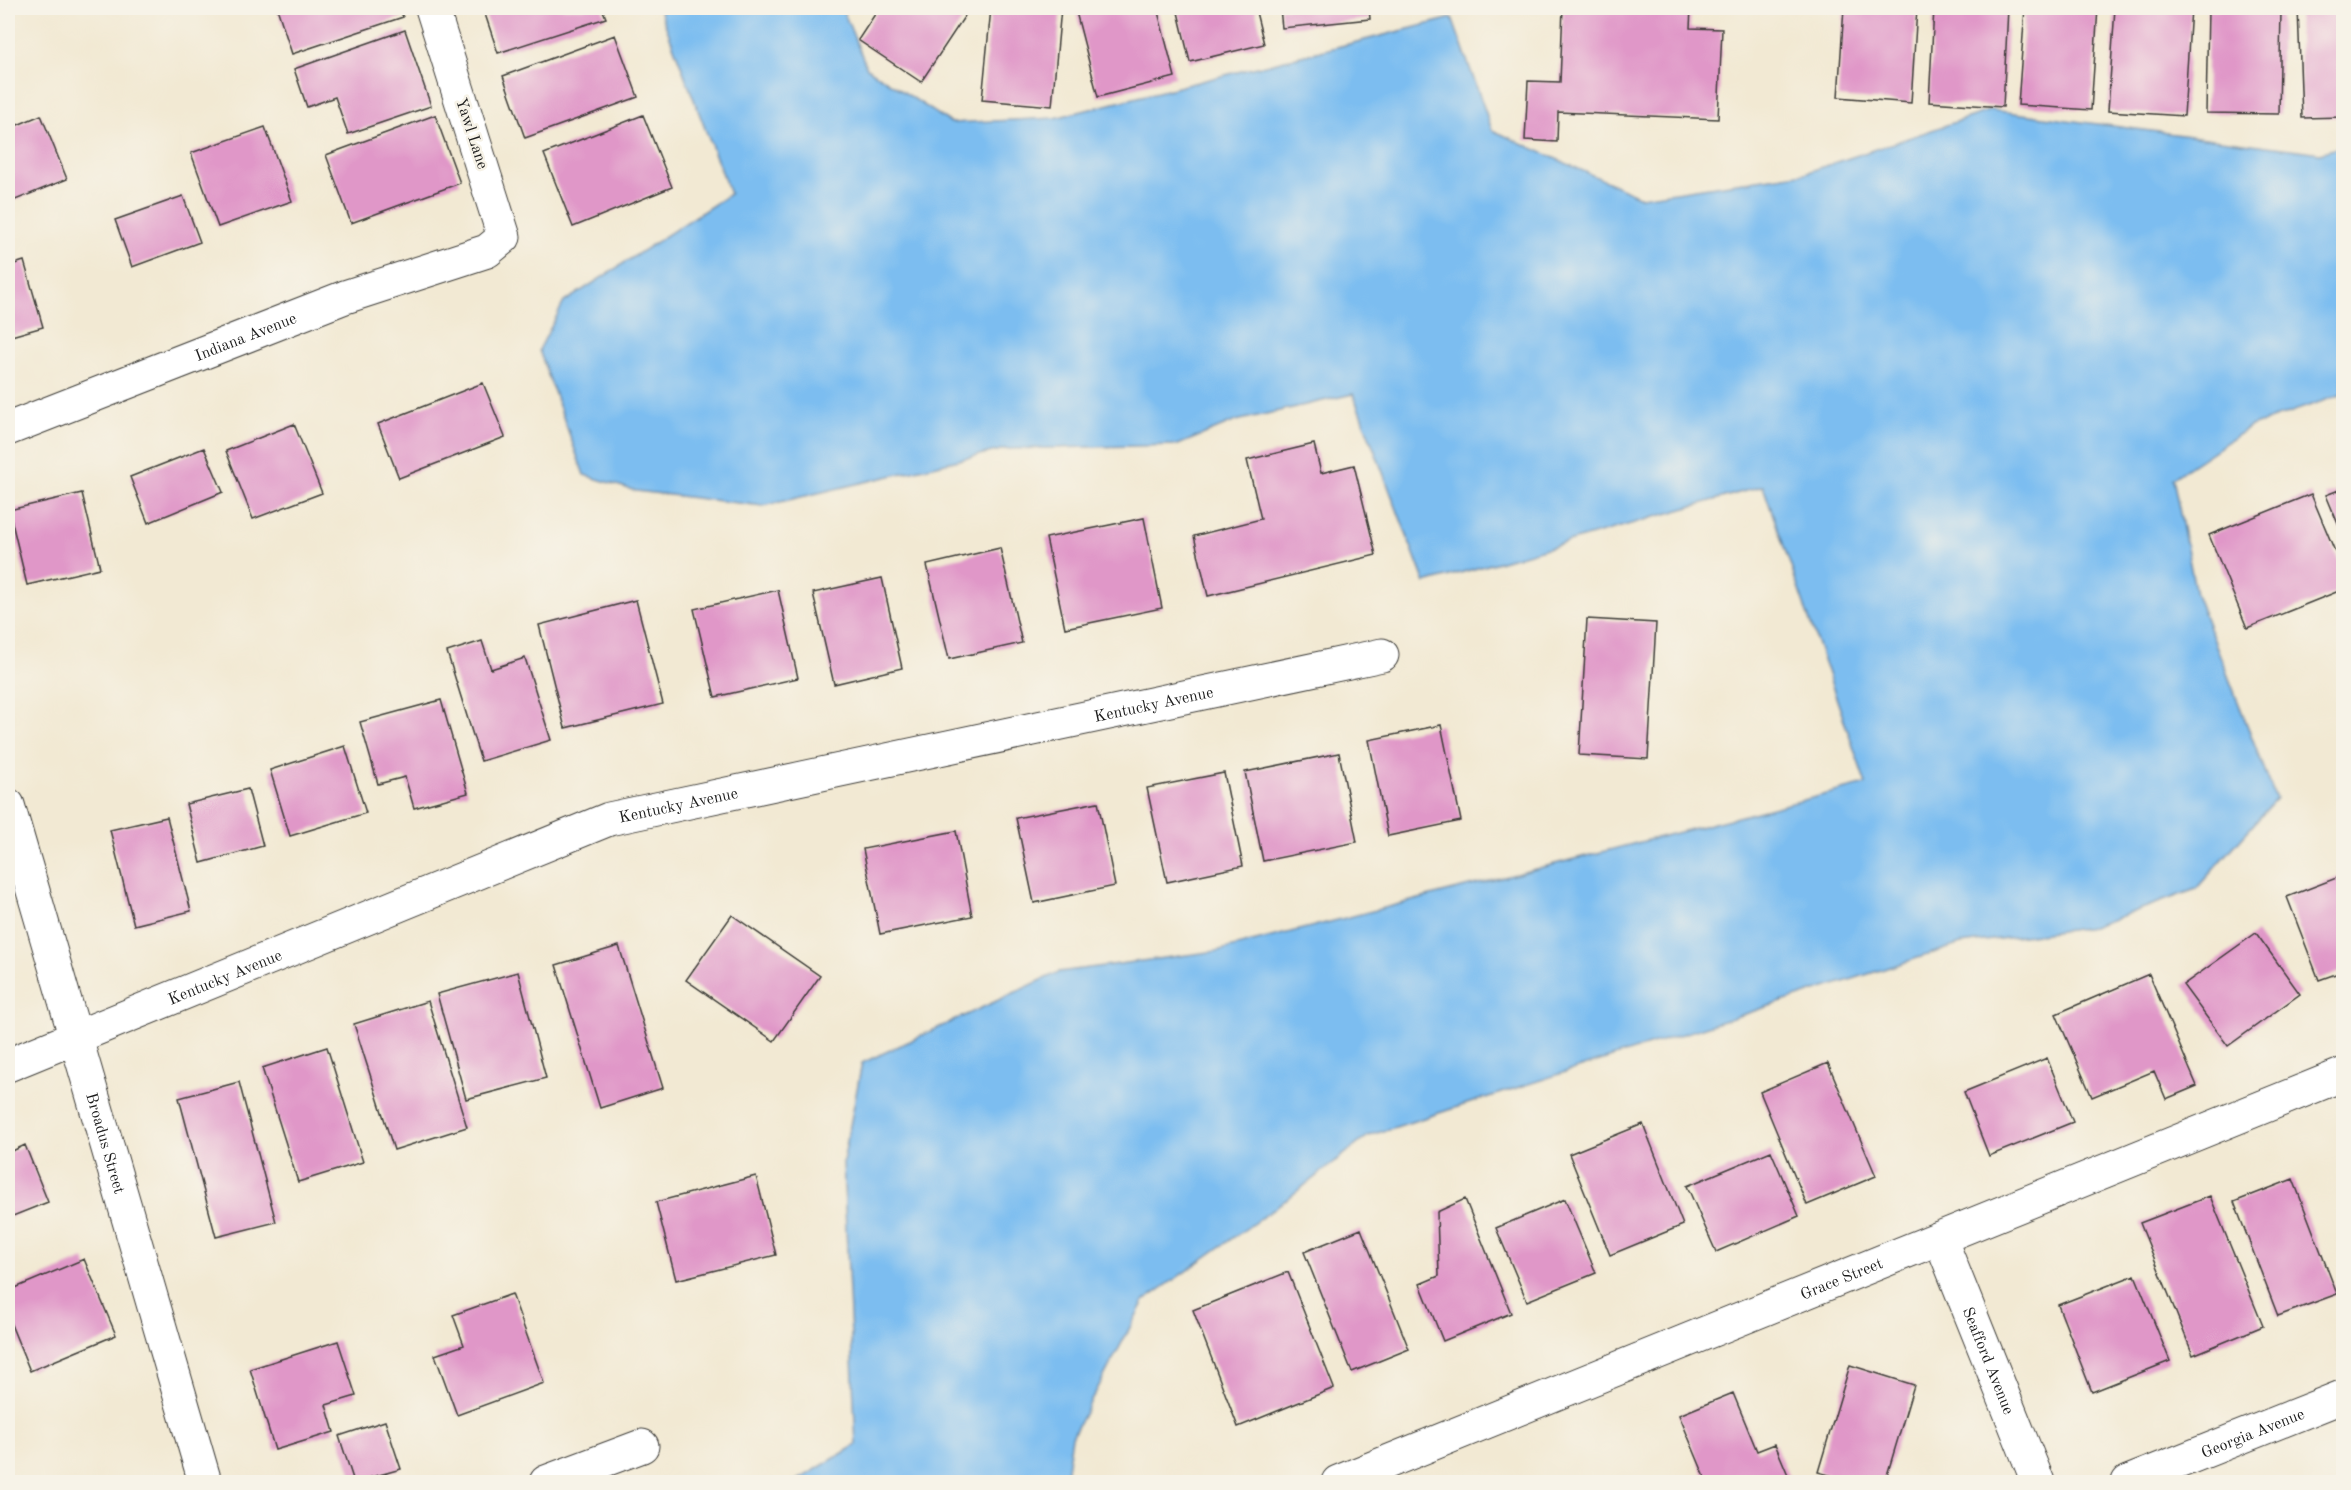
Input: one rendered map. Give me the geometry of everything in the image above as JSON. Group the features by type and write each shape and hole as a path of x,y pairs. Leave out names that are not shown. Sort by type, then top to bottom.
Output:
{"street":[{"name":"Yawl Lane","path":"432,8 504,237 487,251"},
{"name":"Indiana Avenue","path":"8,429 345,297 487,251"},
{"name":"Kentucky Avenue","path":"8,1065 609,819 1382,655"},
{"name":"Broadus Street","path":"8,805 205,1482"},
{"name":"Grace Street","path":"1338,1482 2343,1074"},
{"name":"Seafford Avenue","path":"1941,1238 2038,1482"},
{"name":"Georgia Avenue","path":"2128,1482 2343,1396"},
{"path":"546,1482 642,1446"}],"water":[{"path":"659,8 842,8 867,68 951,123 1055,118 1452,18 1492,130 1641,197 1805,173 1991,110 2320,153 2343,146 2343,394 2251,426 2173,478 2196,594 2276,799 2196,889 2092,927 1961,944 1368,1136 1278,1206 1144,1301 1072,1437 1065,1482 795,1482 856,1445 843,1162 862,1063 1059,972 1217,951 1866,784 1763,486 1425,583 1353,394 1236,421 1178,445 1005,449 763,506 636,491 584,475 539,350 564,302 730,194"}],"building":[{"path":"277,8 399,8 403,17 292,54"},
{"path":"483,8 602,8 606,18 498,53"},
{"path":"879,8 970,8 921,82 858,40"},
{"path":"991,8 1061,8 1052,106 982,100"},
{"path":"1075,8 1157,8 1175,77 1098,97"},
{"path":"1177,8 1255,8 1264,44 1190,62"},
{"path":"1280,8 1369,8 1370,19 1282,28"},
{"path":"1563,8 1691,8 1690,28 1722,29 1718,119 1558,112 1557,142 1525,140 1528,81 1560,82"},
{"path":"1844,8 1917,8 1911,103 1838,97"},
{"path":"1934,8 2008,8 2003,107 1929,102"},
{"path":"2025,8 2098,8 2091,110 2018,105"},
{"path":"2115,8 2191,8 2184,116 2108,111"},
{"path":"2298,8 2344,8 2344,117 2302,118"},
{"path":"2208,9 2281,10 2279,114 2206,113"},
{"path":"405,30 431,106 348,134 335,97 307,107 294,69"},
{"path":"615,35 638,97 525,138 503,76"},
{"path":"41,115 67,179 8,203 8,129"},
{"path":"435,115 460,183 351,223 326,155"},
{"path":"643,115 672,187 573,227 544,154"},
{"path":"265,127 292,201 218,227 191,153"},
{"path":"183,196 200,242 132,267 115,220"},
{"path":"24,261 43,327 8,337 8,266"},
{"path":"483,383 505,437 399,478 378,424"},
{"path":"294,424 322,493 253,519 226,451"},
{"path":"1314,444 1321,473 1354,465 1376,555 1208,596 1194,536 1261,519 1247,460"},
{"path":"204,448 223,492 148,523 130,477"},
{"path":"2344,488 2344,536 2343,536 2326,495"},
{"path":"82,493 100,568 27,585 9,510"},
{"path":"2311,494 2344,573 2344,589 2247,628 2209,535"},
{"path":"1144,518 1162,608 1065,628 1046,538"},
{"path":"1000,548 1022,643 949,659 927,565"},
{"path":"882,578 902,668 834,684 813,593"},
{"path":"778,590 798,678 715,697 694,609"},
{"path":"636,600 663,704 565,728 539,625"},
{"path":"1587,619 1656,623 1648,759 1579,755"},
{"path":"482,641 491,669 525,658 551,740 481,761 447,652"},
{"path":"441,700 468,793 414,808 405,777 378,784 360,722"},
{"path":"1441,725 1461,821 1388,836 1369,740"},
{"path":"345,746 366,813 290,836 270,770"},
{"path":"1339,753 1357,842 1263,861 1245,772"},
{"path":"1224,773 1243,866 1167,882 1147,788"},
{"path":"248,789 263,846 201,863 186,804"},
{"path":"1098,802 1115,886 1034,903 1016,818"},
{"path":"167,817 191,911 134,925 110,830"},
{"path":"956,831 972,916 880,934 863,849"},
{"path":"2344,875 2344,971 2319,980 2287,897"},
{"path":"732,915 820,976 774,1041 686,980"},
{"path":"2256,933 2300,994 2228,1046 2183,985"},
{"path":"619,946 663,1088 600,1108 556,965"},
{"path":"518,972 546,1078 466,1099 437,994"},
{"path":"2149,974 2197,1086 2166,1099 2154,1071 2092,1097 2056,1014"},
{"path":"428,1001 467,1127 394,1150 354,1024"},
{"path":"327,1047 363,1162 298,1182 262,1068"},
{"path":"2047,1058 2073,1122 1989,1156 1964,1092"},
{"path":"1828,1063 1876,1176 1807,1205 1760,1092"},
{"path":"239,1082 276,1222 216,1237 179,1098"},
{"path":"1643,1124 1683,1225 1610,1255 1569,1154"},
{"path":"25,1145 48,1202 8,1218 8,1153"},
{"path":"1771,1151 1799,1216 1716,1252 1687,1186"},
{"path":"756,1176 776,1255 676,1280 656,1202"},
{"path":"2293,1179 2337,1294 2278,1316 2234,1202"},
{"path":"2210,1196 2263,1326 2193,1355 2140,1223"},
{"path":"1465,1199 1511,1313 1443,1341 1420,1284 1439,1276 1437,1212"},
{"path":"1565,1199 1596,1273 1527,1301 1496,1228"},
{"path":"1361,1229 1409,1349 1352,1372 1304,1252"},
{"path":"84,1259 116,1335 30,1371 8,1317 8,1291"},
{"path":"1288,1272 1334,1388 1238,1427 1193,1310"},
{"path":"2135,1275 2170,1361 2092,1392 2058,1305"},
{"path":"512,1294 544,1383 457,1415 435,1355 464,1345 453,1315"},
{"path":"338,1341 356,1396 326,1405 334,1432 275,1450 250,1369"},
{"path":"1850,1365 1914,1385 1885,1482 1855,1482 1818,1472"},
{"path":"1733,1393 1757,1451 1775,1444 1791,1482 1707,1482 1679,1415"},
{"path":"385,1421 401,1469 354,1482 339,1436"}]}
